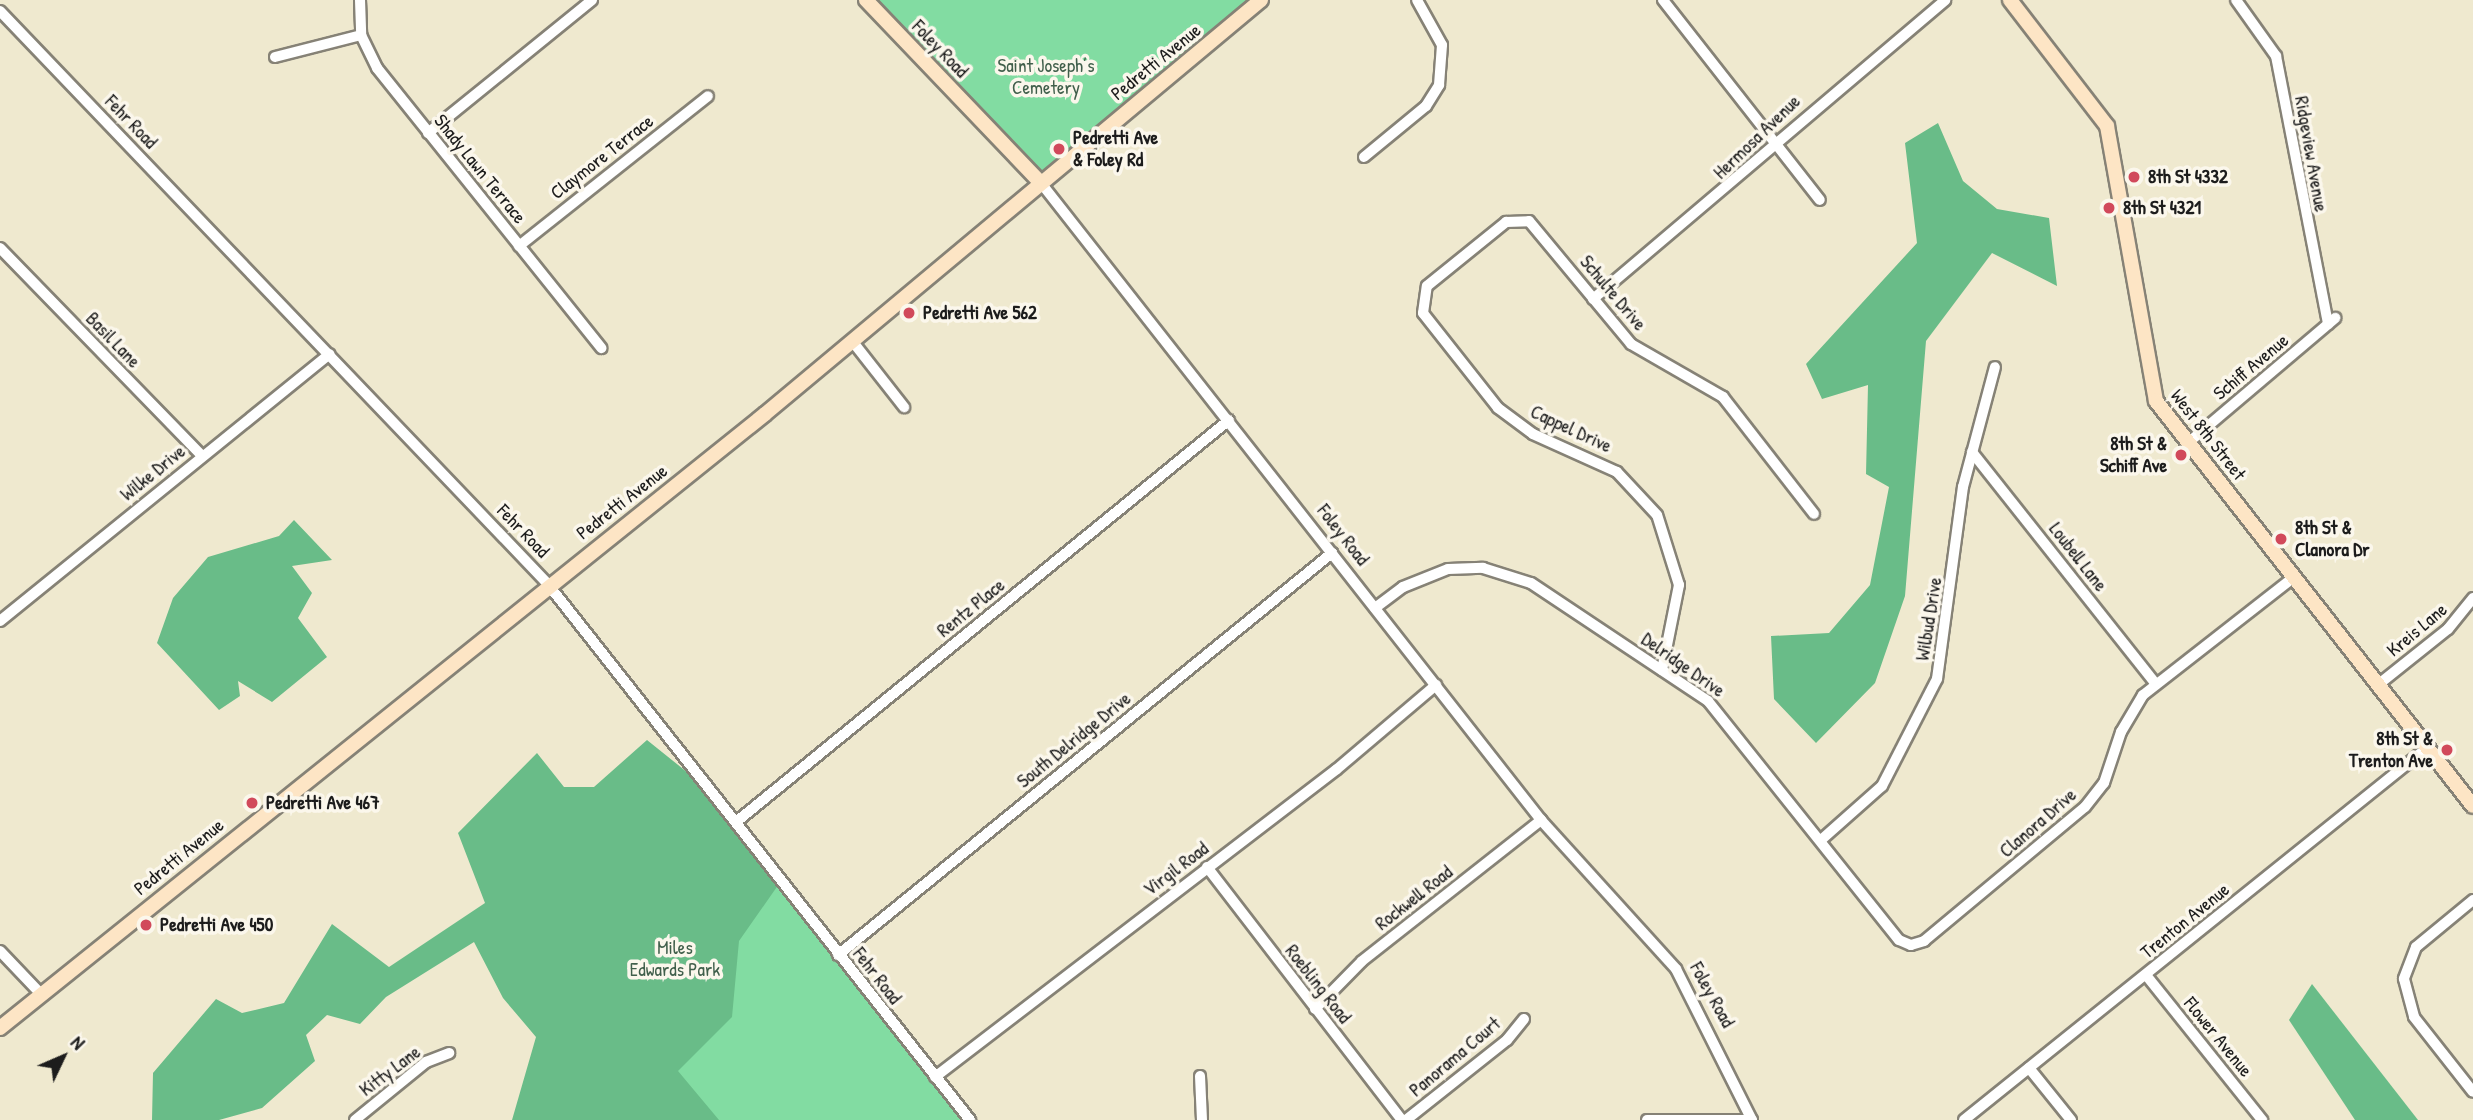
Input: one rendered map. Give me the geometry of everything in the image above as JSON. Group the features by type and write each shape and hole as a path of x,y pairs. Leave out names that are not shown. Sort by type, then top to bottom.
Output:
{"street":[{"name":"Shady Lawn Terrace","path":"360,0 361,35 377,68 601,348"},
{"path":"428,133 592,0"},
{"name":"Foley Road","path":"866,0 1041,183 1542,820 1676,969 1752,1120"},
{"name":"Pedretti Avenue","path":"0,1028 547,583 853,342 1261,0"},
{"path":"1364,157 1426,106 1439,85 1442,46 1417,0"},
{"path":"1663,0 1821,200"},
{"name":"Hermosa Avenue","path":"1593,299 1754,169 1773,140 1945,0"},
{"name":"West 8th Street","path":"2010,0 2107,126 2151,389 2189,442 2473,806"},
{"name":"Ridgeview Avenue","path":"2236,0 2276,56 2331,321"},
{"name":"Fehr Road","path":"0,11 547,583 970,1120"},
{"path":"275,57 361,35"},
{"name":"Claymore Terrace","path":"519,246 708,96"},
{"name":"Schulte Drive","path":"1423,313 1427,286 1513,219 1536,226 1593,299 1643,353 1696,376 1723,397 1814,514"},
{"name":"Basil Lane","path":"0,248 202,456"},
{"name":"Cappel Drive","path":"1423,313 1512,421 1604,463 1657,515 1679,585 1662,670"},
{"name":"Schiff Avenue","path":"2189,442 2331,321"},
{"path":"853,342 904,407"},
{"name":"Wilke Drive","path":"0,621 330,354"},
{"name":"Wilbud Drive","path":"1821,841 1882,786 1937,679 1972,452 1994,367"},
{"name":"Rentz Place","path":"736,822 1229,420"},
{"name":"Loubell Lane","path":"1972,452 2155,683"},
{"name":"South Delridge Drive","path":"838,955 1332,553"},
{"name":"Delridge Drive","path":"1375,608 1434,572 1468,567 1503,572 1531,583 1662,670 1722,715 1895,934"},
{"name":"Clanora Drive","path":"1895,934 1905,944 1924,941 2085,807 2111,770 2129,715 2155,683 2294,577"},
{"name":"Kreis Lane","path":"2379,684 2448,629 2473,598"},
{"name":"Virgil Road","path":"935,1077 1207,867 1436,685"},
{"name":"Trenton Avenue","path":"1964,1120 2427,748"},
{"name":"Rockwell Road","path":"1315,1009 1362,961 1542,820"},
{"name":"Roebling Road","path":"1207,867 1404,1120"},
{"path":"2473,900 2416,947 2404,979 2414,1017 2473,1092"},
{"path":"0,951 41,994"},
{"name":"Flower Avenue","path":"2146,975 2262,1120"},
{"name":"Panorama Court","path":"1404,1120 1507,1040 1524,1019"},
{"name":"Kitty Lane","path":"355,1120 426,1062 449,1053"},
{"path":"2029,1068 2071,1120"},
{"path":"1200,1076 1202,1120"},
{"path":"1647,1120 1752,1120"}],"green space":[{"name":"Saint Joseph’s Cemetery","path":"866,0 1261,0 1041,183"},
{"path":"1938,123 1963,181 1997,209 2049,218 2057,286 1992,253 1926,341 1905,596 1875,683 1816,743 1774,699 1771,636 1829,633 1870,585 1889,487 1866,474 1868,385 1822,399 1806,364 1917,243 1905,143"},
{"path":"294,520 332,560 292,566 312,593 298,618 327,657 272,702 238,681 240,696 219,710 157,643 173,598 208,557 279,536"},
{"path":"647,740 713,793 781,881 739,941 732,1017 678,1071 719,1120 512,1120 536,1037 503,998 474,942 386,997 360,1024 327,1015 306,1035 315,1061 262,1108 219,1120 152,1120 153,1073 216,999 242,1013 284,1003 332,924 389,967 485,903 458,833 537,753 564,787 594,787"},
{"name":"Miles Edwards Park","path":"713,793 970,1120 531,1120"},
{"path":"2312,984 2418,1120 2355,1120 2289,1020"}],"place":[{"name":"Pedretti Ave & Foley Rd","path":"1059,149"},
{"name":"8th St 4332","path":"2134,177"},
{"name":"8th St 4321","path":"2109,208"},
{"name":"Pedretti Ave 562","path":"909,313"},
{"name":"8th St & Schiff Ave","path":"2181,455"},
{"name":"8th St & Clanora Dr","path":"2281,539"},
{"name":"8th St & Trenton Ave","path":"2447,750"},
{"name":"Pedretti Ave 467","path":"252,803"},
{"name":"Pedretti Ave 450","path":"146,925"}]}
